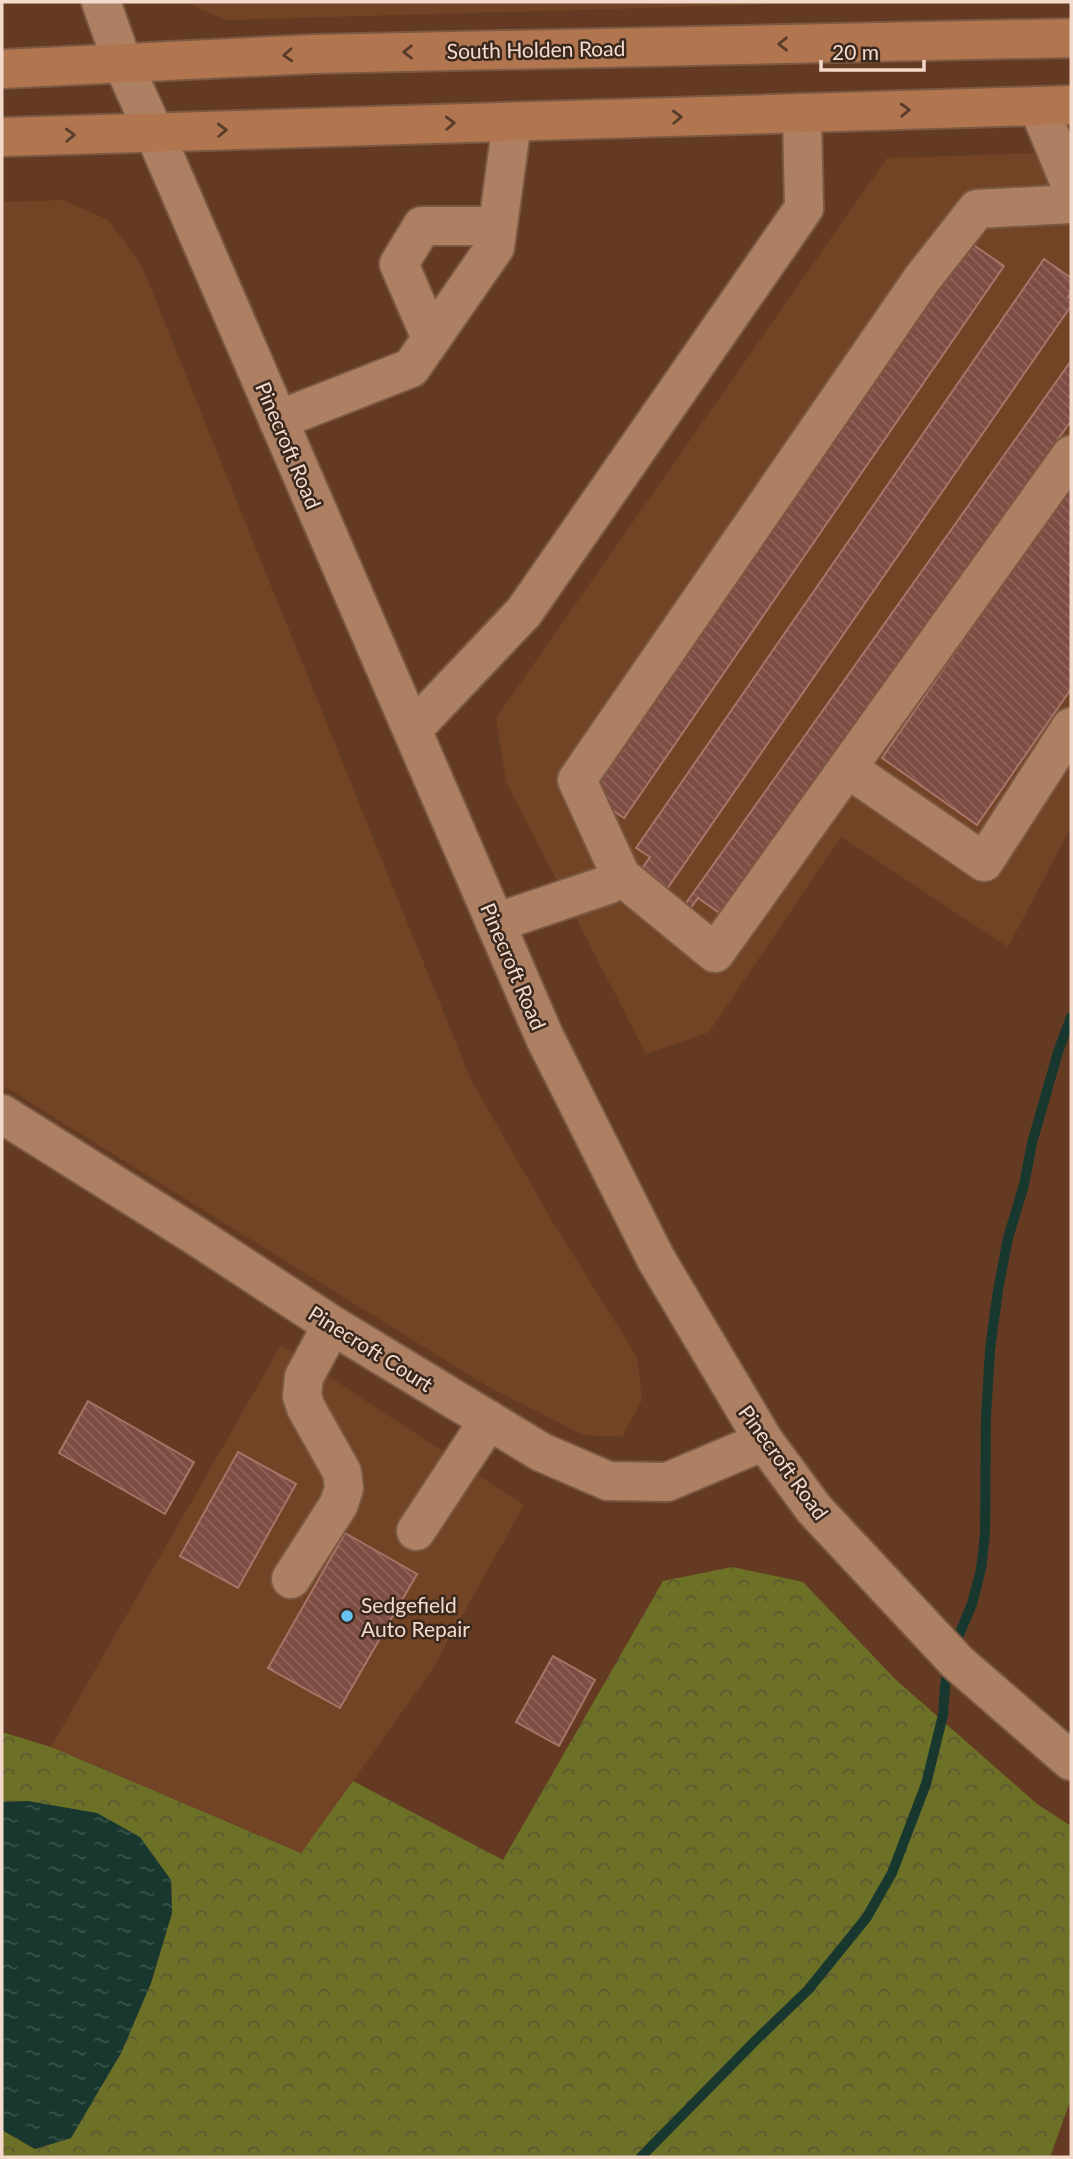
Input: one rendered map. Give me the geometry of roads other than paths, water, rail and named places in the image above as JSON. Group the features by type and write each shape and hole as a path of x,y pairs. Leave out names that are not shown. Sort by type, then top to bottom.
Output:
{"main road":[{"name":"South Holden Road","path":"2,69 324,54 1071,38"},
{"path":"2,137 1054,105"}],"street":[{"name":"Pinecroft Road","path":"102,2 123,64 545,1038 656,1259 764,1441 814,1509 950,1655 1071,1761"},
{"path":"1054,105 1071,186"},
{"path":"412,730 524,612 804,208 802,113"},
{"path":"278,420 411,368 495,247 512,122"},
{"path":"1071,204 977,209 922,279 577,780 621,877 715,953 1071,455"},
{"path":"431,338 399,264 422,226 498,226"},
{"path":"847,768 984,862 1071,727"},
{"path":"495,923 610,884 621,877"},
{"name":"Pinecroft Court","path":"2,1114 332,1325 541,1452 608,1481 667,1482 764,1441"},
{"path":"291,1579 339,1504 344,1488 342,1472 302,1396 304,1377 332,1325"},
{"path":"416,1531 489,1420"}],"water":[{"path":"28,1801 97,1813 140,1837 171,1880 172,1913 151,1983 121,2053 71,2138 35,2149 2,2130 2,1802"}],"waterway":[{"path":"953,1649 972,1604 981,1569 985,1535 986,1417 990,1350 998,1290 1032,1143 1071,1017"},
{"path":"641,2157 808,1990 867,1917 892,1873 926,1784 943,1715 948,1664"}],"place":[{"name":"Sedgefield Auto Repair","path":"347,1616"}]}
